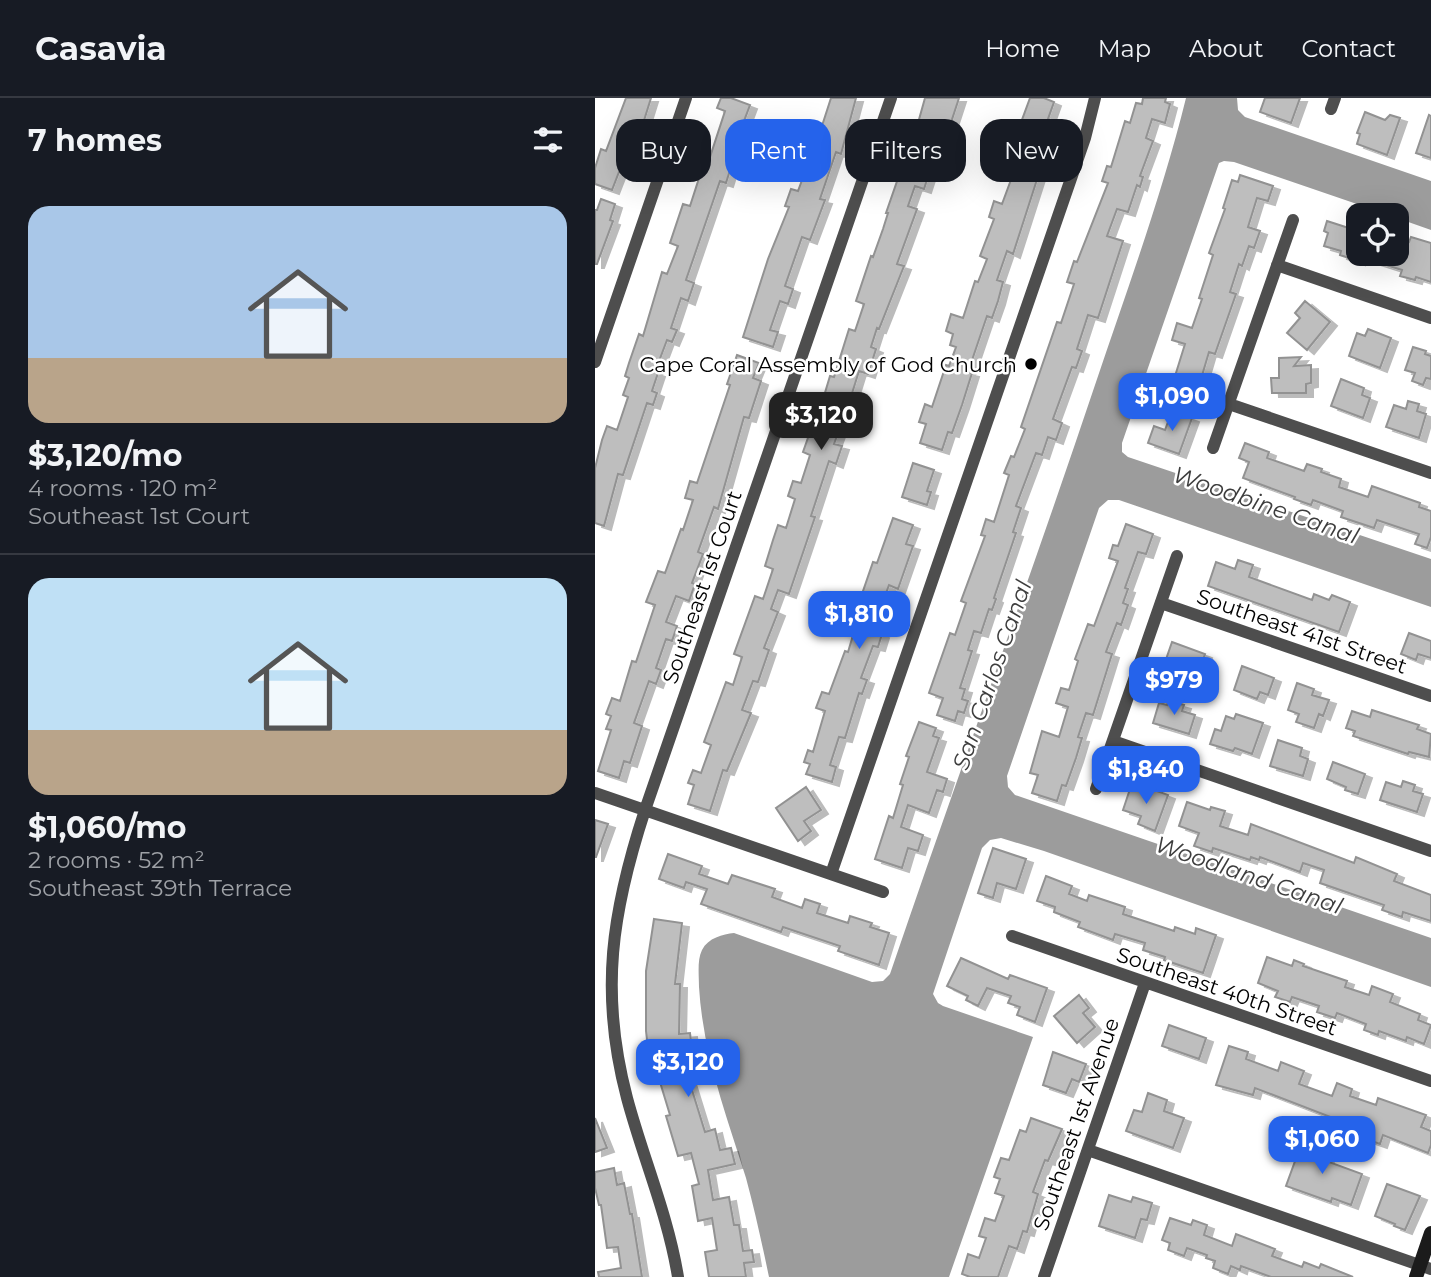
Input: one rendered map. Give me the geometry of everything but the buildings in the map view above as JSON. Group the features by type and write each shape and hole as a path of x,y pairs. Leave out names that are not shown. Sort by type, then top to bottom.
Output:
{"main road":[{"path":"1422,1270 1431,1233"}],"street":[{"path":"595,362 686,98"},
{"name":"Southeast 1st Court","path":"678,1277 668,1228 627,1098 614,1027 611,970 617,911 645,810 891,98"},
{"path":"831,874 1085,138 1095,98"},
{"path":"1213,448 1293,220"},
{"path":"1277,265 1431,317"},
{"path":"1229,404 1431,473"},
{"path":"1096,789 1177,556"},
{"name":"Southeast 41st Street","path":"1161,603 1431,696"},
{"path":"1113,741 1431,851"},
{"path":"595,793 883,892"},
{"name":"Southeast 40th Street","path":"1012,936 1431,1081"},
{"name":"Southeast 1st Avenue","path":"1044,1277 1145,983"},
{"path":"1088,1150 1422,1270"}],"water":[{"name":"Woodbine Canal","path":"1186,98 1237,98 1238,110 1245,117 1431,181 1431,230 1409,222 1409,203 1354,203 1234,162 1219,163 1122,443 1122,452 1128,457 1431,559 1431,607 1119,500 1108,500 1099,508 1007,776 1008,787 1015,795 1431,938 1431,987 1044,851 1001,838 990,840 982,848 933,994 943,1006 1033,1037 949,1277 769,1277 749,1190 705,1036 699,987 700,954 712,940 734,933 872,982 883,981 890,974 1045,532 1166,170"}],"place":[{"name":"Cape Coral Assembly of God Church","path":"1031,364"}],"water label":[{"name":"San Carlos Canal","path":"992,675"},
{"name":"Woodland Canal","path":"1249,875"}]}
